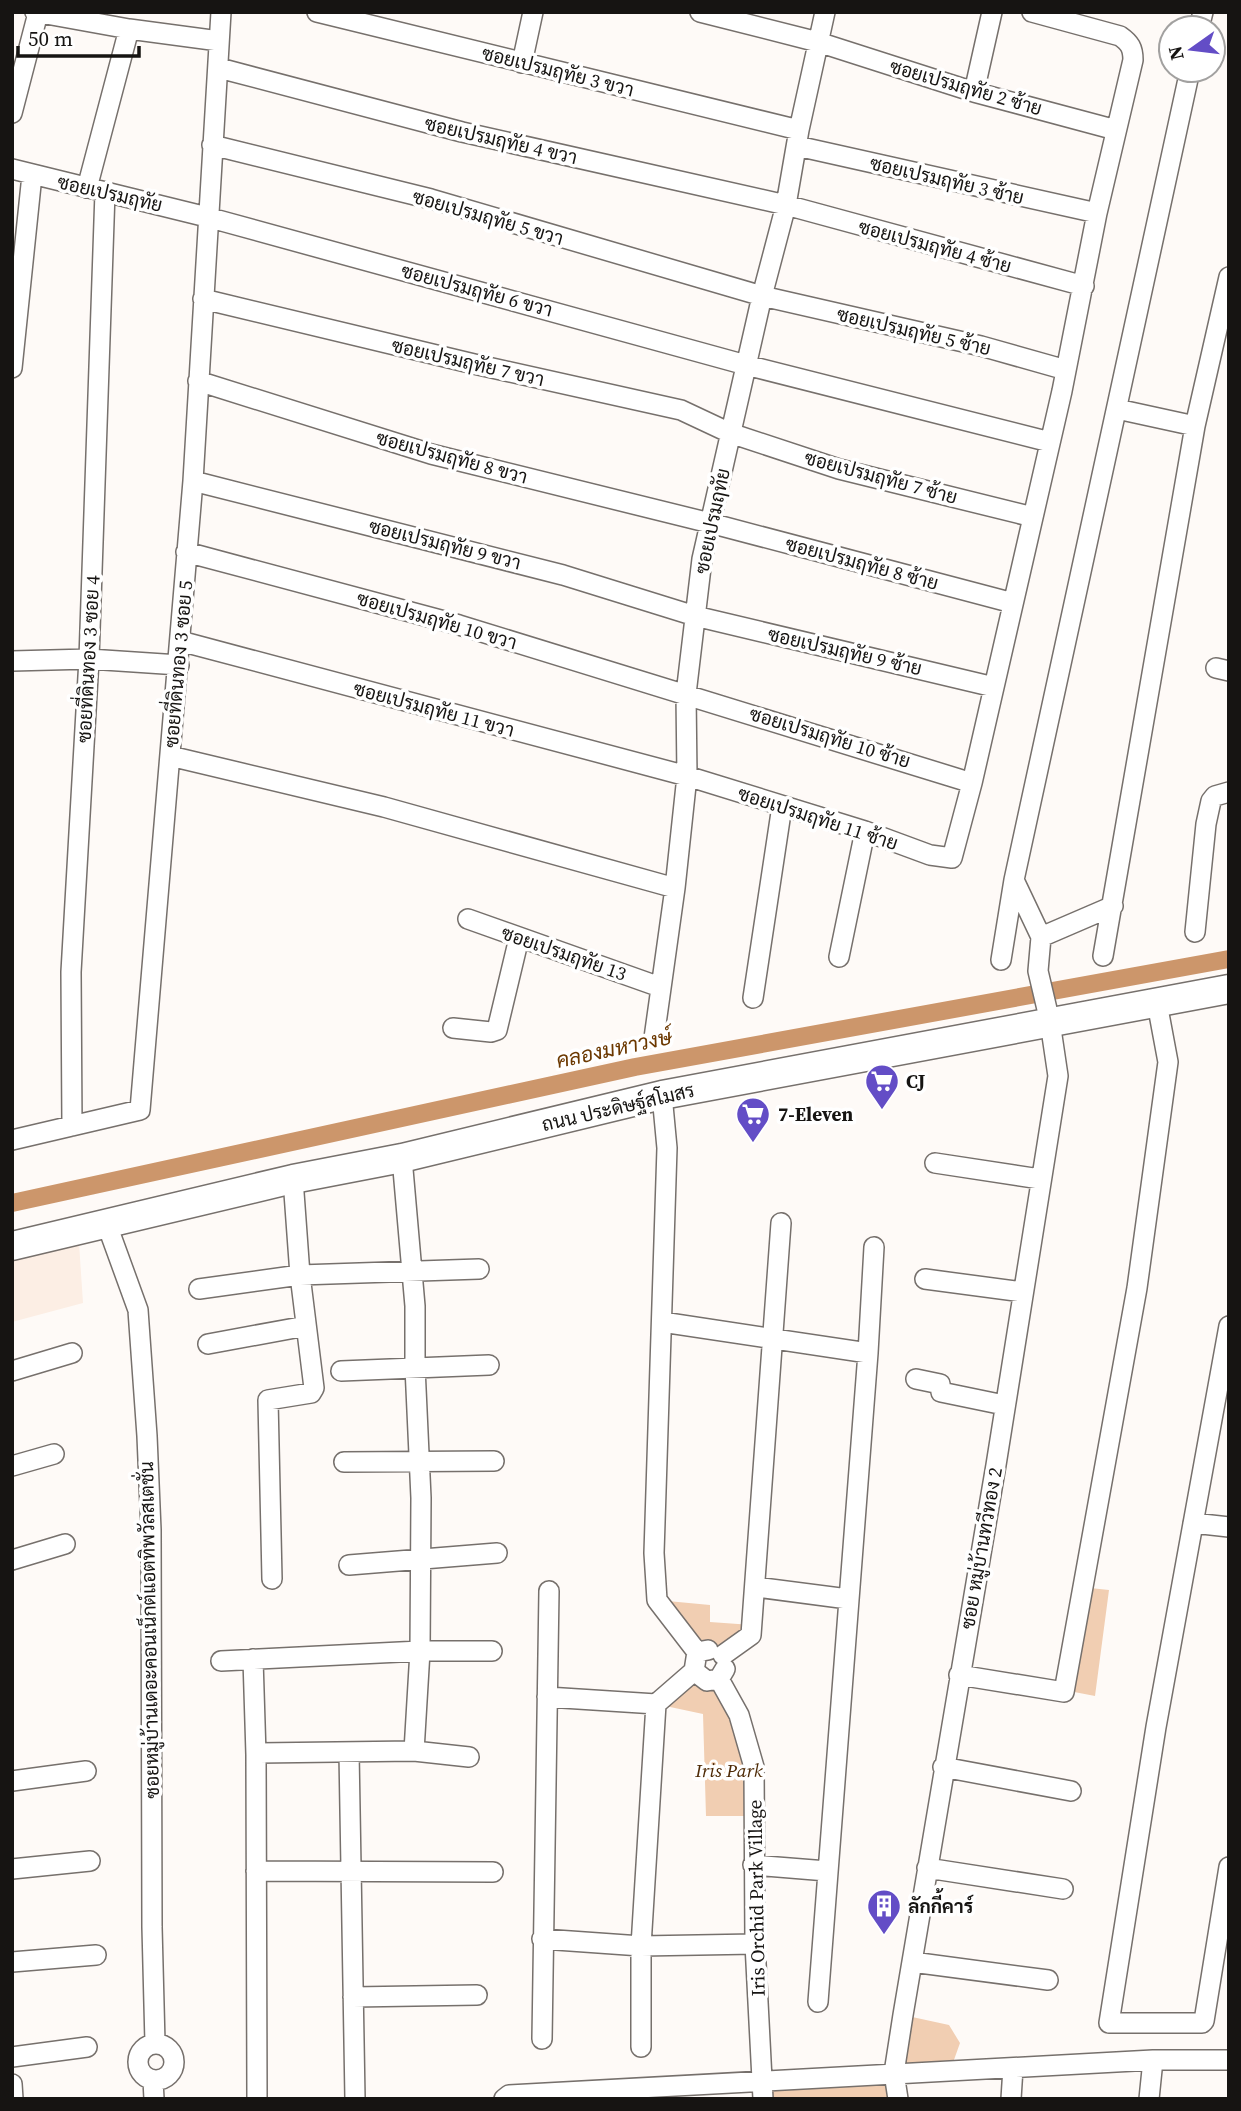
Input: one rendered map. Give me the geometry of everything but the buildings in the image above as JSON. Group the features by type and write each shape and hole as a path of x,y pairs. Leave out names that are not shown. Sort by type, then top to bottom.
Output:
{"street":[{"name":"ซอยที่ดินทอง 3 ซอย 5","path":"72,1126 141,1110 193,481 221,12"},
{"name":"ซอยเปรมฤทัย 3 ขวา","path":"317,12 522,63 798,138"},
{"path":"522,63 533,12"},
{"name":"ซอยเปรมฤทัย 2 ซ้าย","path":"700,12 818,42 974,92 1116,130"},
{"name":"ซอยเปรมฤทัย","path":"654,1038 676,888 687,776 686,694 702,559 762,296 786,205 825,12"},
{"path":"974,92 992,12"},
{"path":"972,783 1133,60 1133,49 1120,36 1032,12"},
{"path":"12,113 37,13 219,41"},
{"name":"ซอยที่ดินทอง 3 ซอย 4","path":"72,1126 71,972 89,659 96,190 129,29"},
{"name":"ซอยเปรมฤทัย 4 ขวา","path":"219,68 462,132 786,205"},
{"path":"1000,960 1014,880 1187,84"},
{"name":"ซอยเปรมฤทัย 3 ซ้าย","path":"798,138 1097,213"},
{"name":"ซอยเปรมฤทัย 5 ขวา","path":"212,145 430,199 762,296"},
{"name":"ซอยเปรมฤทัย","path":"12,169 207,217"},
{"path":"12,368 32,175"},
{"name":"ซอยเปรมฤทัย 4 ซ้าย","path":"786,205 1084,286"},
{"name":"ซอยเปรมฤทัย 6 ขวา","path":"207,217 746,365"},
{"path":"1103,957 1195,426 1229,277"},
{"name":"ซอยเปรมฤทัย 5 ซ้าย","path":"762,296 981,346 1066,370"},
{"name":"ซอยเปรมฤทัย 7 ขวา","path":"203,299 681,410 730,433"},
{"path":"746,365 1050,442"},
{"name":"ซอยเปรมฤทัย 8 ขวา","path":"198,381 431,454 710,523"},
{"path":"1117,409 1195,426"},
{"name":"ซอยเปรมฤทัย 7 ซ้าย","path":"730,433 839,469 1033,517"},
{"name":"ซอยเปรมฤทัย 9 ขวา","path":"193,481 563,575 695,616"},
{"name":"ซอยเปรมฤทัย 8 ซ้าย","path":"710,523 1013,603"},
{"name":"ซอยเปรมฤทัย 10 ขวา","path":"187,552 459,625 686,694"},
{"name":"ซอยเปรมฤทัย 9 ซ้าย","path":"695,616 994,687"},
{"name":"ซอยเปรมฤทัย 11 ขวา","path":"180,641 687,776"},
{"path":"12,661 89,659 179,665"},
{"name":"ซอยเปรมฤทัย 10 ซ้าย","path":"686,694 972,783"},
{"path":"170,756 384,807 676,888"},
{"name":"ซอยเปรมฤทัย 11 ซ้าย","path":"687,776 865,831 930,855 948,858 955,854 972,783"},
{"path":"1195,932 1206,824 1211,801 1215,796 1229,792"},
{"path":"753,998 782,806"},
{"path":"839,957 865,831"},
{"path":"1014,880 1041,937 1112,906"},
{"name":"ซอยเปรมฤทัย 13","path":"468,919 660,987"},
{"name":"ซอย หมู่บ้านทวีทอง 2","path":"898,2099 894,2073 1058,1076 1038,971 1041,937"},
{"path":"453,1028 491,1032 497,1030 519,938"},
{"name":"ถนน ประดิษฐ์สโมสร","path":"12,1246 293,1179 402,1158 662,1095 1048,1017 1157,1003 1229,989"},
{"path":"959,1675 1061,1694 1064,1692 1137,1288 1168,1062 1157,1003"},
{"path":"662,1095 667,1148 654,1553 657,1600 707,1681 719,1679 725,1668 723,1655"},
{"path":"12,1140 72,1126"},
{"path":"402,1158 415,1306 419,1462 420,1651 414,1751"},
{"path":"935,1163 1040,1179"},
{"path":"272,1579 268,1400 314,1391 300,1275 293,1179"},
{"name":"ซอยหมู่บ้านเดอะคอนเน็กต์แอตทิพวัลสเตชั่น","path":"106,1222 138,1310 146,1419 151,1530 155,2043 166,2047 174,2062 170,2074 154,2089"},
{"path":"723,1655 751,1635 781,1223"},
{"path":"818,2002 874,1247"},
{"path":"199,1289 300,1275 479,1269"},
{"path":"925,1279 1023,1292"},
{"path":"662,1322 868,1353"},
{"path":"208,1344 306,1326"},
{"path":"1229,1326 1156,1727 1109,2023 1203,2022 1229,1867"},
{"path":"12,1371 72,1353"},
{"path":"341,1371 489,1365"},
{"path":"916,1379 940,1384 941,1392 1004,1405"},
{"path":"12,1466 54,1454"},
{"path":"344,1462 494,1461"},
{"path":"1193,1523 1229,1527"},
{"path":"12,1560 65,1544"},
{"path":"349,1565 497,1553"},
{"path":"756,1587 848,1600"},
{"path":"542,2039 549,1591"},
{"path":"641,2046 640,1946 656,1704 695,1662 711,1649 723,1655"},
{"path":"221,1661 420,1651 492,1651"},
{"path":"253,1659 257,1755 257,2099"},
{"name":"Iris Orchid Park Village","path":"719,1679 738,1716 754,1767 755,1944 763,2091"},
{"path":"547,1697 656,1704"},
{"path":"257,1755 414,1751 469,1757"},
{"path":"349,1752 355,2099"},
{"path":"943,1767 1071,1791"},
{"path":"12,1781 86,1771"},
{"path":"12,1869 90,1861"},
{"path":"753,1865 827,1871"},
{"path":"927,1868 1063,1889"},
{"path":"256,1871 493,1872"},
{"path":"542,1939 640,1946 755,1944"},
{"path":"12,1962 96,1955"},
{"path":"912,1962 1048,1980"},
{"path":"352,1997 477,1995"},
{"path":"12,2057 87,2047"},
{"path":"1149,2099 1153,2060"},
{"path":"505,2098 763,2091 894,2073 1153,2060 1229,2060"},
{"path":"1011,2099 1013,2068"},
{"path":"12,2084 13,2099"}],"shaded area":[{"path":"79,1243 83,1303 12,1322 12,1259"}],"green space":[{"path":"1090,1588 1109,1590 1095,1696 1069,1691"},
{"path":"657,1600 710,1605 710,1622 752,1625 723,1655 697,1652"},
{"name":"Iris Park","path":"694,1671 739,1715 753,1816 706,1816 703,1714 656,1704"},
{"path":"903,2015 949,2025 960,2043 950,2071 894,2073"},
{"path":"894,2073 898,2099 763,2099 763,2082"}],"waterway":[{"name":"คลองมหาวงษ์","path":"12,1203 635,1067 1229,959"}],"place":[{"name":"CJ","path":"882,1111"},
{"name":"7-Eleven","path":"753,1144"},
{"name":"ลักกี้คาร์","path":"884,1936"}]}
